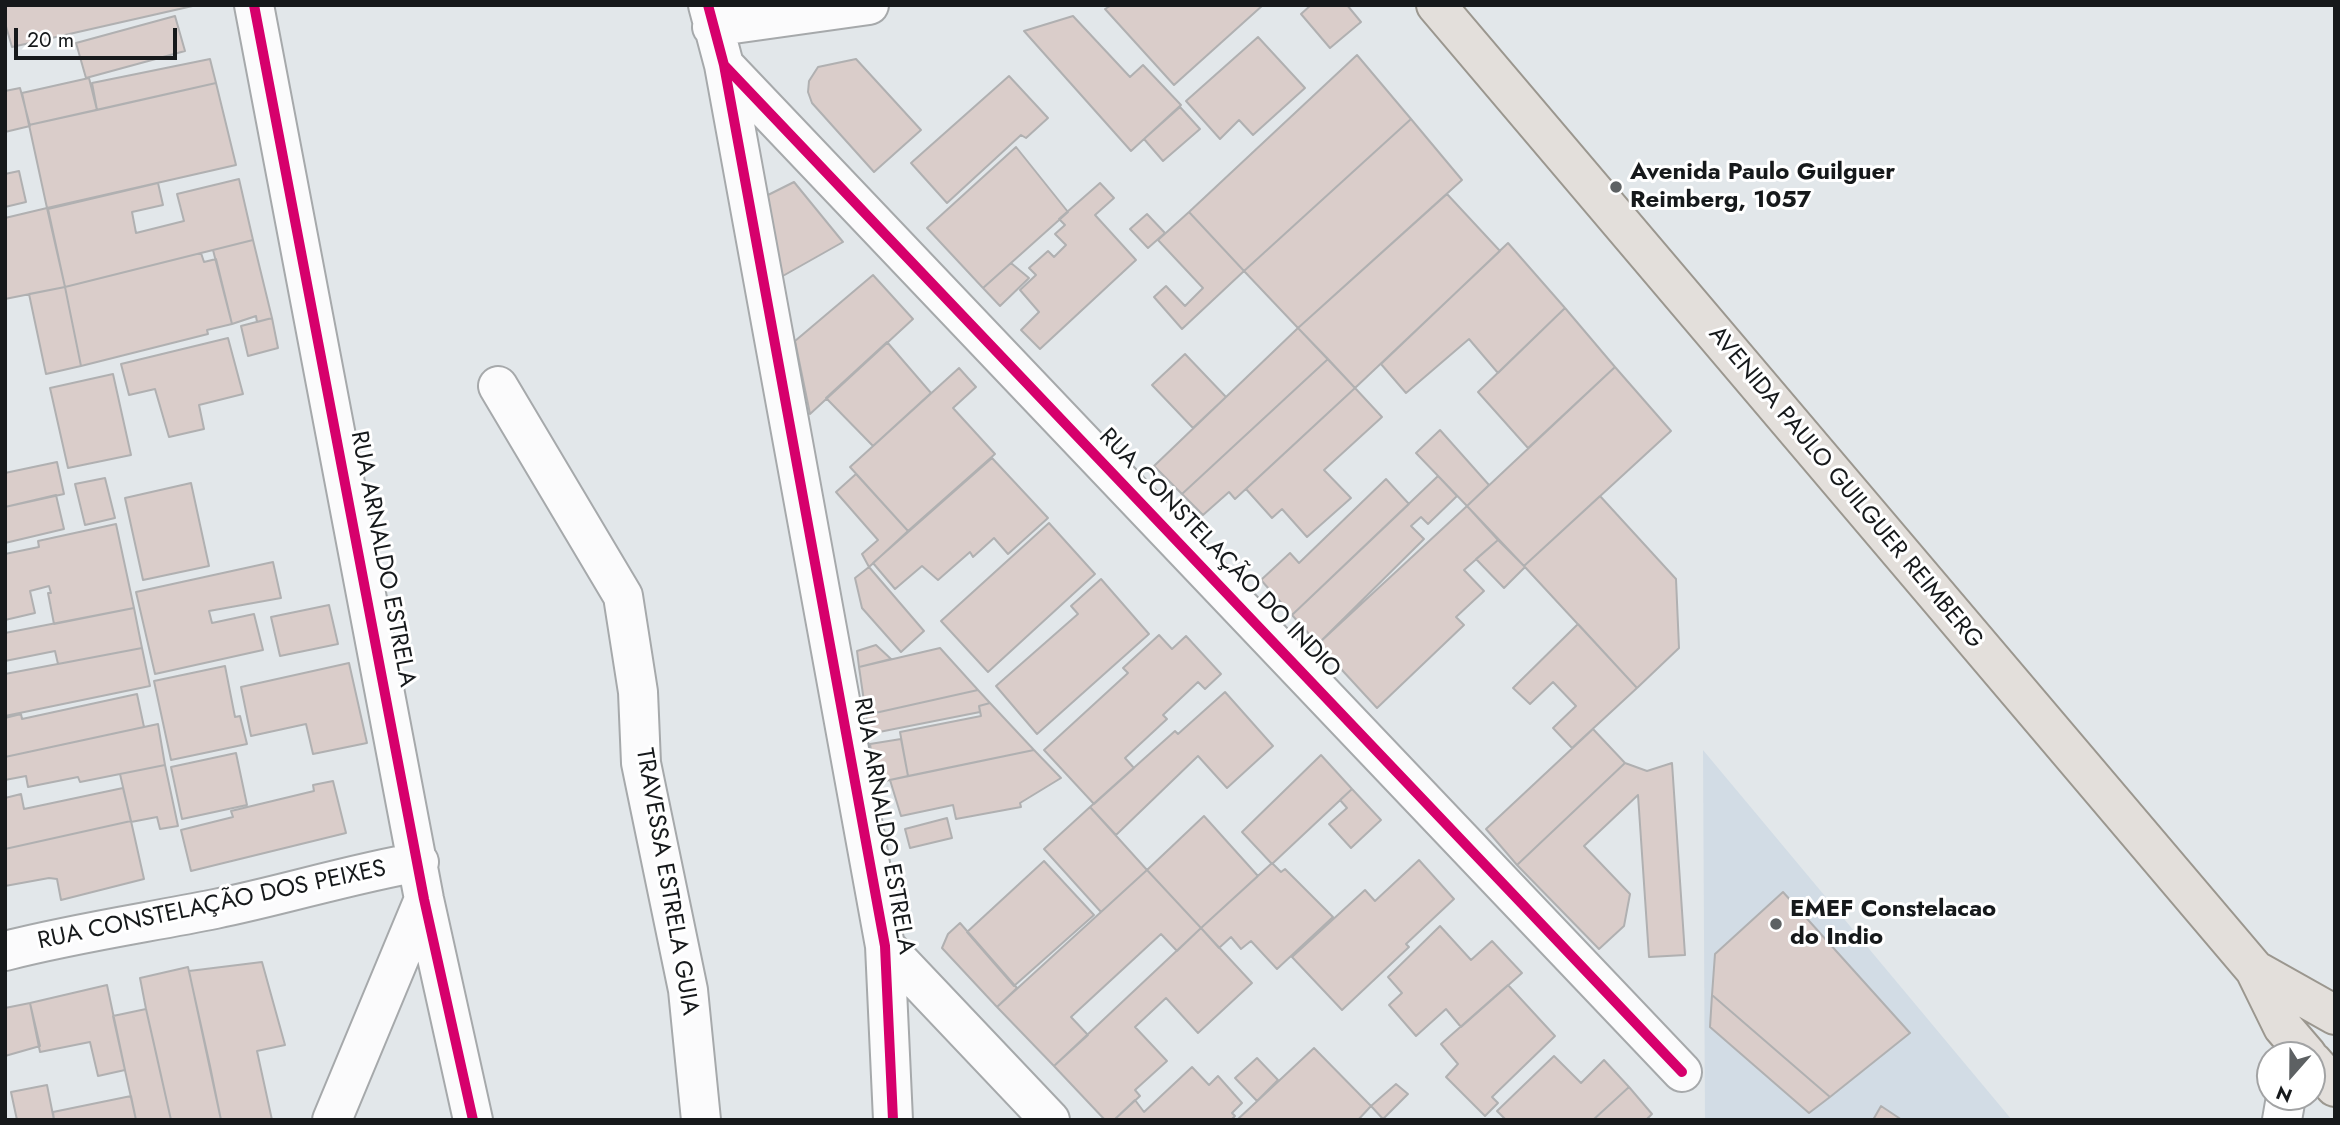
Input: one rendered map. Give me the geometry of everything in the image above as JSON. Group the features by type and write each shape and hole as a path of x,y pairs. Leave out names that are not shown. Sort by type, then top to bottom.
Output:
{"main road":[{"name":"AVENIDA PAULO GUILGUER REIMBERG","path":"1436,5 2255,970 2293,1041"},
{"name":"AVENIDA PAULO GUILGUER REIMBERG","path":"2255,970 2335,1015"}],"street":[{"name":"RUA ARNALDO ESTRELA","path":"254,5 421,881 473,1120"},
{"path":"710,16 869,5"},
{"name":"RUA ARNALDO ESTRELA","path":"710,16 724,65 885,946 894,1120"},
{"name":"RUA CONSTELAÇÃO DO INDIO","path":"724,65 1682,1072"},
{"name":"TRAVESSA ESTRELA GUIA","path":"498,386 533,449 585,529 622,596 638,692 641,763 688,990 701,1120"},
{"name":"RUA CONSTELAÇÃO DOS PEIXES","path":"5,951 76,933 218,908 361,872 421,881"},
{"path":"332,1120 421,881"},
{"path":"885,946 1050,1120"}],"shaded area":[{"name":"EMEF Constelacao do Indio","path":"1703,750 2012,1120 1705,1120"}],"building":[{"path":"5,5 197,5 12,47 5,23"},
{"path":"1112,5 1263,5 1174,85 1105,9"},
{"path":"1311,5 1347,5 1361,22 1330,48 1301,14"},
{"path":"175,16 185,51 86,78 76,43"},
{"path":"1073,16 1130,77 1143,65 1181,105 1131,151 1024,31"},
{"path":"1258,37 1305,88 1253,135 1239,120 1220,139 1186,101"},
{"path":"1357,55 1411,119 1244,271 1189,212"},
{"path":"210,59 216,83 97,110 92,83"},
{"path":"856,59 921,130 874,172 812,103 808,92 809,81 818,67"},
{"path":"1009,76 1048,118 1026,138 1021,135 947,203 911,163"},
{"path":"89,78 97,110 29,125 22,93"},
{"path":"216,83 236,165 47,208 29,125"},
{"path":"20,88 30,126 5,132 5,91"},
{"path":"1180,107 1200,129 1163,161 1144,139"},
{"path":"1411,119 1462,180 1298,328 1244,271"},
{"path":"1016,147 1068,212 983,288 927,228"},
{"path":"19,171 26,202 5,207 5,174"},
{"path":"239,179 253,240 65,287 48,209 158,183 163,205 132,212 136,233 184,221 177,194"},
{"path":"794,182 843,242 781,277 762,198"},
{"path":"1100,183 1114,198 1095,215 1136,260 1040,349 1021,330 1039,312 1020,290 1036,275 1029,268 1048,251 1054,257 1066,245 1055,234 1065,225 1059,219"},
{"path":"1447,194 1500,251 1355,388 1298,328"},
{"path":"47,208 65,287 5,299 5,218"},
{"path":"1189,212 1244,271 1182,329 1154,297 1166,286 1185,306 1203,288 1158,240"},
{"path":"1147,214 1165,233 1148,248 1130,229"},
{"path":"253,240 272,318 257,322 256,316 232,324 213,250"},
{"path":"1508,243 1565,308 1498,373 1469,339 1406,393 1381,364"},
{"path":"201,253 204,262 216,259 232,324 207,330 208,334 81,366 65,287"},
{"path":"1011,263 1029,278 1000,306 983,288"},
{"path":"873,275 913,319 810,414 795,341"},
{"path":"65,287 81,366 46,374 29,294"},
{"path":"1565,308 1615,367 1528,448 1478,392"},
{"path":"272,318 278,348 248,356 241,326"},
{"path":"1298,328 1328,359 1182,494 1154,466"},
{"path":"228,338 243,394 199,405 204,429 169,437 155,389 129,395 121,364"},
{"path":"887,342 931,393 873,446 826,398"},
{"path":"1185,354 1226,397 1193,428 1152,385"},
{"path":"1328,359 1355,388 1235,499 1229,492 1203,515 1182,494"},
{"path":"1615,367 1671,431 1524,566 1467,506"},
{"path":"959,368 976,387 953,408 995,454 908,531 850,467"},
{"path":"113,374 131,455 68,468 50,388"},
{"path":"1355,388 1382,417 1324,470 1351,498 1307,537 1282,509 1272,518 1246,489"},
{"path":"1440,430 1489,485 1467,506 1416,453"},
{"path":"992,458 1048,518 1008,554 994,538 973,557 970,552 938,580 922,566 895,589 873,563"},
{"path":"57,462 64,494 5,507 5,473"},
{"path":"856,474 908,531 869,567 862,554 878,540 836,492"},
{"path":"1438,476 1457,496 1428,524 1421,517 1411,526 1424,539 1318,644 1292,615"},
{"path":"105,478 115,518 85,525 75,484"},
{"path":"1386,479 1409,504 1292,615 1261,580 1290,553 1299,563"},
{"path":"191,483 209,566 143,580 125,498"},
{"path":"56,495 64,529 5,543 5,507"},
{"path":"1600,496 1676,579 1679,648 1637,688 1524,566"},
{"path":"1467,506 1498,540 1464,570 1484,591 1456,617 1464,625 1377,708 1318,644"},
{"path":"1049,523 1095,574 988,672 941,621"},
{"path":"116,524 134,608 54,624 49,586 30,591 35,613 5,620 5,554 39,547 38,541"},
{"path":"1498,540 1525,567 1504,588 1476,559"},
{"path":"273,562 281,598 209,611 212,623 254,614 263,650 155,674 136,592"},
{"path":"869,567 924,631 901,652 862,608 855,578"},
{"path":"1101,579 1149,634 1037,734 996,686 1078,614 1071,606"},
{"path":"329,605 338,644 280,656 271,617"},
{"path":"134,608 142,648 58,664 55,651 5,661 5,633"},
{"path":"1578,624 1637,688 1572,748 1553,728 1576,706 1553,682 1530,704 1513,688"},
{"path":"1159,635 1172,649 1186,636 1221,674 1205,689 1198,682 1163,715 1167,719 1125,758 1134,768 1094,804 1044,750 1128,673 1123,668"},
{"path":"876,645 891,659 859,667 857,651"},
{"path":"142,648 150,686 5,716 5,674"},
{"path":"940,648 978,690 866,715 859,667"},
{"path":"349,663 367,743 313,754 306,724 251,736 241,687"},
{"path":"225,666 235,717 240,716 247,744 171,760 154,681"},
{"path":"978,690 990,703 979,706 980,712 869,734 866,715"},
{"path":"1225,692 1273,746 1227,788 1198,756 1116,835 1090,807 1175,731 1178,734"},
{"path":"137,694 144,727 5,757 5,718 21,714 22,719"},
{"path":"990,703 1034,750 908,776 900,732 981,716 979,706"},
{"path":"158,724 165,765 80,782 78,777 28,787 26,776 5,780 5,757"},
{"path":"1593,729 1625,763 1517,865 1486,829"},
{"path":"901,739 908,776 876,783 870,744"},
{"path":"1034,750 1061,778 1020,803 1021,807 956,819 953,805 901,816 890,780"},
{"path":"236,753 247,805 182,819 171,767"},
{"path":"1321,755 1352,789 1272,864 1242,832"},
{"path":"1625,763 1647,771 1672,763 1685,955 1649,957 1638,795 1584,846 1630,894 1624,926 1599,949 1517,865"},
{"path":"165,765 178,826 160,829 157,817 131,822 120,774"},
{"path":"333,781 346,833 191,871 181,830 233,817 231,811 314,791 313,785"},
{"path":"123,788 131,821 5,849 5,798 21,794 24,809"},
{"path":"1352,789 1381,820 1351,848 1329,824 1347,808 1340,800"},
{"path":"1090,807 1147,870 1101,912 1044,849"},
{"path":"1204,816 1258,876 1201,928 1147,870"},
{"path":"947,818 952,838 910,848 905,829"},
{"path":"131,821 144,879 61,900 57,879 5,886 5,849"},
{"path":"1419,860 1454,899 1406,944 1409,947 1342,1010 1292,957 1365,890 1375,901"},
{"path":"1044,861 1094,915 1014,986 967,932"},
{"path":"1272,863 1281,872 1285,869 1333,917 1277,969 1251,941 1241,949 1231,937 1219,948 1201,928"},
{"path":"1147,870 1201,928 1177,951 1161,934 1071,1017 1088,1035 1054,1066 997,1007"},
{"path":"1783,892 1910,1033 1830,1097 1712,995 1715,954"},
{"path":"960,923 1017,988 997,1007 942,948 948,934"},
{"path":"1440,926 1471,960 1492,941 1522,973 1461,1027 1446,1009 1416,1036 1389,1005 1402,993 1388,977"},
{"path":"1201,928 1252,983 1198,1033 1166,998 1135,1027 1167,1061 1135,1090 1140,1096 1114,1120 1105,1120 1054,1066"},
{"path":"262,962 285,1045 257,1051 272,1120 221,1120 189,971"},
{"path":"188,967 221,1120 171,1120 146,1009 140,978"},
{"path":"107,985 125,1070 98,1076 90,1042 40,1052 30,1003"},
{"path":"1508,985 1555,1036 1492,1097 1498,1103 1485,1116 1446,1077 1458,1064 1441,1044"},
{"path":"1712,995 1830,1097 1809,1113 1710,1027"},
{"path":"30,1003 40,1046 5,1056 5,1008"},
{"path":"146,1009 171,1120 136,1120 113,1016"},
{"path":"1314,1048 1371,1106 1358,1120 1237,1120"},
{"path":"1554,1056 1581,1083 1604,1060 1629,1087 1593,1120 1506,1120 1497,1111"},
{"path":"1257,1058 1278,1080 1257,1101 1235,1078"},
{"path":"1192,1067 1209,1085 1218,1076 1242,1103 1232,1113 1235,1116 1231,1120 1114,1120 1135,1100 1144,1112"},
{"path":"1396,1084 1408,1094 1383,1119 1371,1106"},
{"path":"47,1085 54,1120 17,1120 11,1092"},
{"path":"1629,1087 1652,1114 1646,1120 1593,1120"},
{"path":"131,1096 136,1120 54,1120 53,1112"},
{"path":"1881,1106 1902,1120 1873,1120"}],"cycle path":[{"path":"254,5 424,899 473,1120"},
{"path":"708,5 724,65 885,946 893,1120"},
{"path":"724,65 1682,1072"}],"place":[{"name":"Avenida Paulo Guilguer Reimberg, 1057","path":"1616,187"},
{"name":"EMEF Constelacao do Indio","path":"1776,924"}]}
